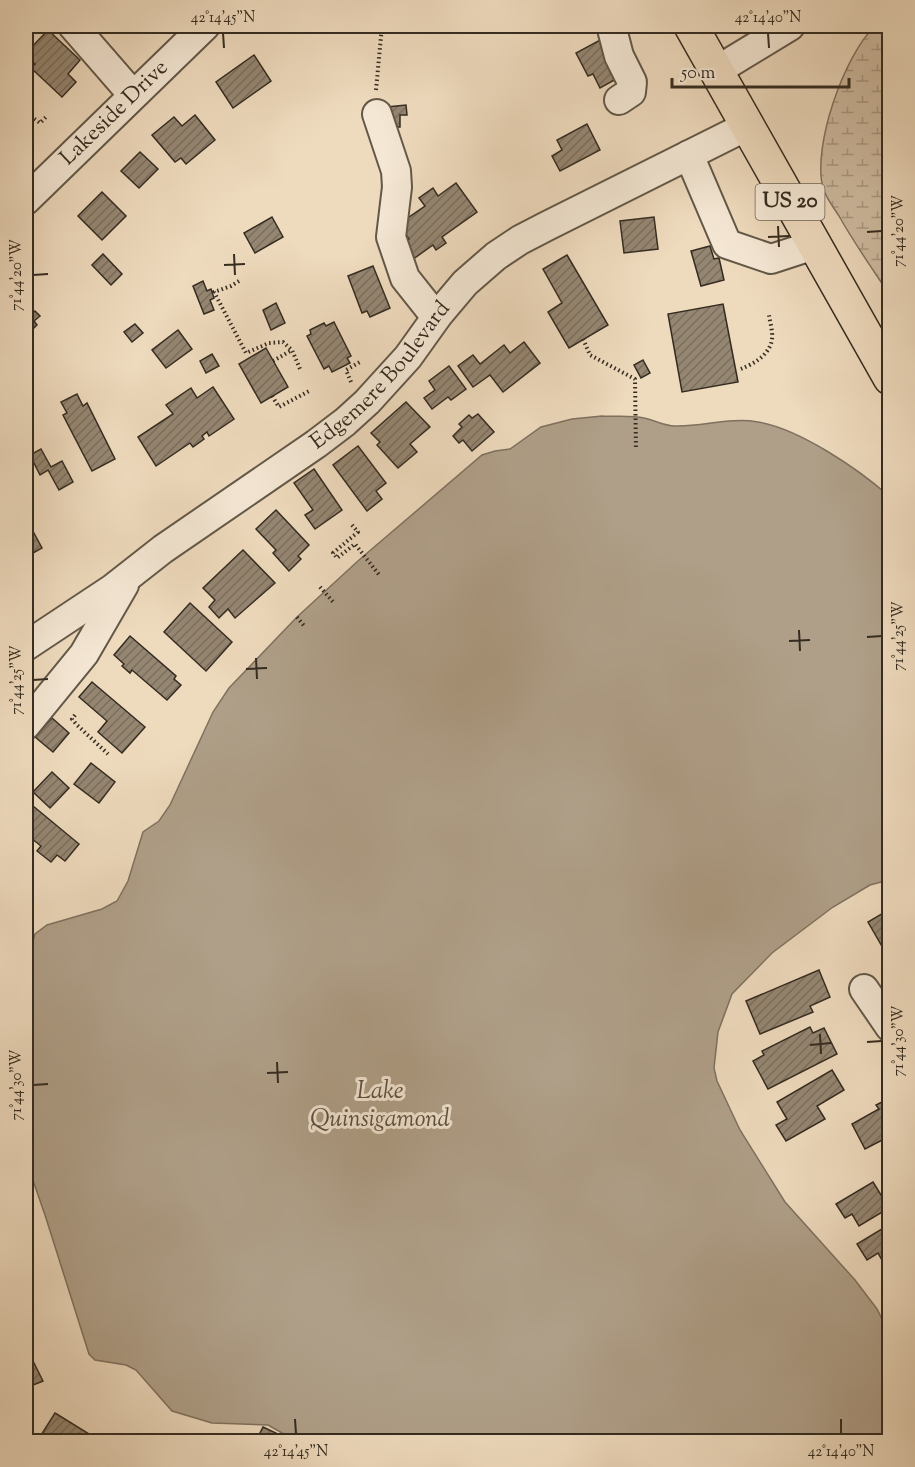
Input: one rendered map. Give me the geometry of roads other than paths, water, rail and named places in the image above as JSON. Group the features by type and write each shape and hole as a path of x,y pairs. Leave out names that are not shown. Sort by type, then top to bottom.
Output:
{"main road":[{"name":"US 20","path":"691,26 890,378"}],"street":[{"path":"73,26 133,95"},
{"name":"Lakeside Drive","path":"26,200 205,26"},
{"path":"613,26 619,56 632,82 631,92 619,100"},
{"path":"716,71 790,26"},
{"path":"377,114 396,171 397,187 391,237 405,278 436,317"},
{"name":"Edgemere Boulevard","path":"26,646 73,616 163,549 345,422 367,402 408,357 451,298 480,269 520,240 747,126"},
{"path":"689,154 726,244 771,259 814,245"},
{"path":"26,725 84,654 129,576"},
{"path":"864,989 890,1027"}],"water":[{"name":"Lake Quinsigamond","path":"602,416 639,417 675,426 748,421 774,426 828,451 889,496 889,880 870,885 833,907 772,953 732,994 718,1032 714,1068 717,1081 740,1130 785,1202 855,1280 877,1309 889,1333 889,1441 298,1442 268,1425 212,1423 172,1411 136,1370 126,1365 95,1360 89,1354 26,1160 26,965 35,934 47,925 102,909 117,901 128,881 143,832 159,821 170,805 213,712 229,688 297,617 359,560 482,455 510,449 541,427 572,419"}]}
